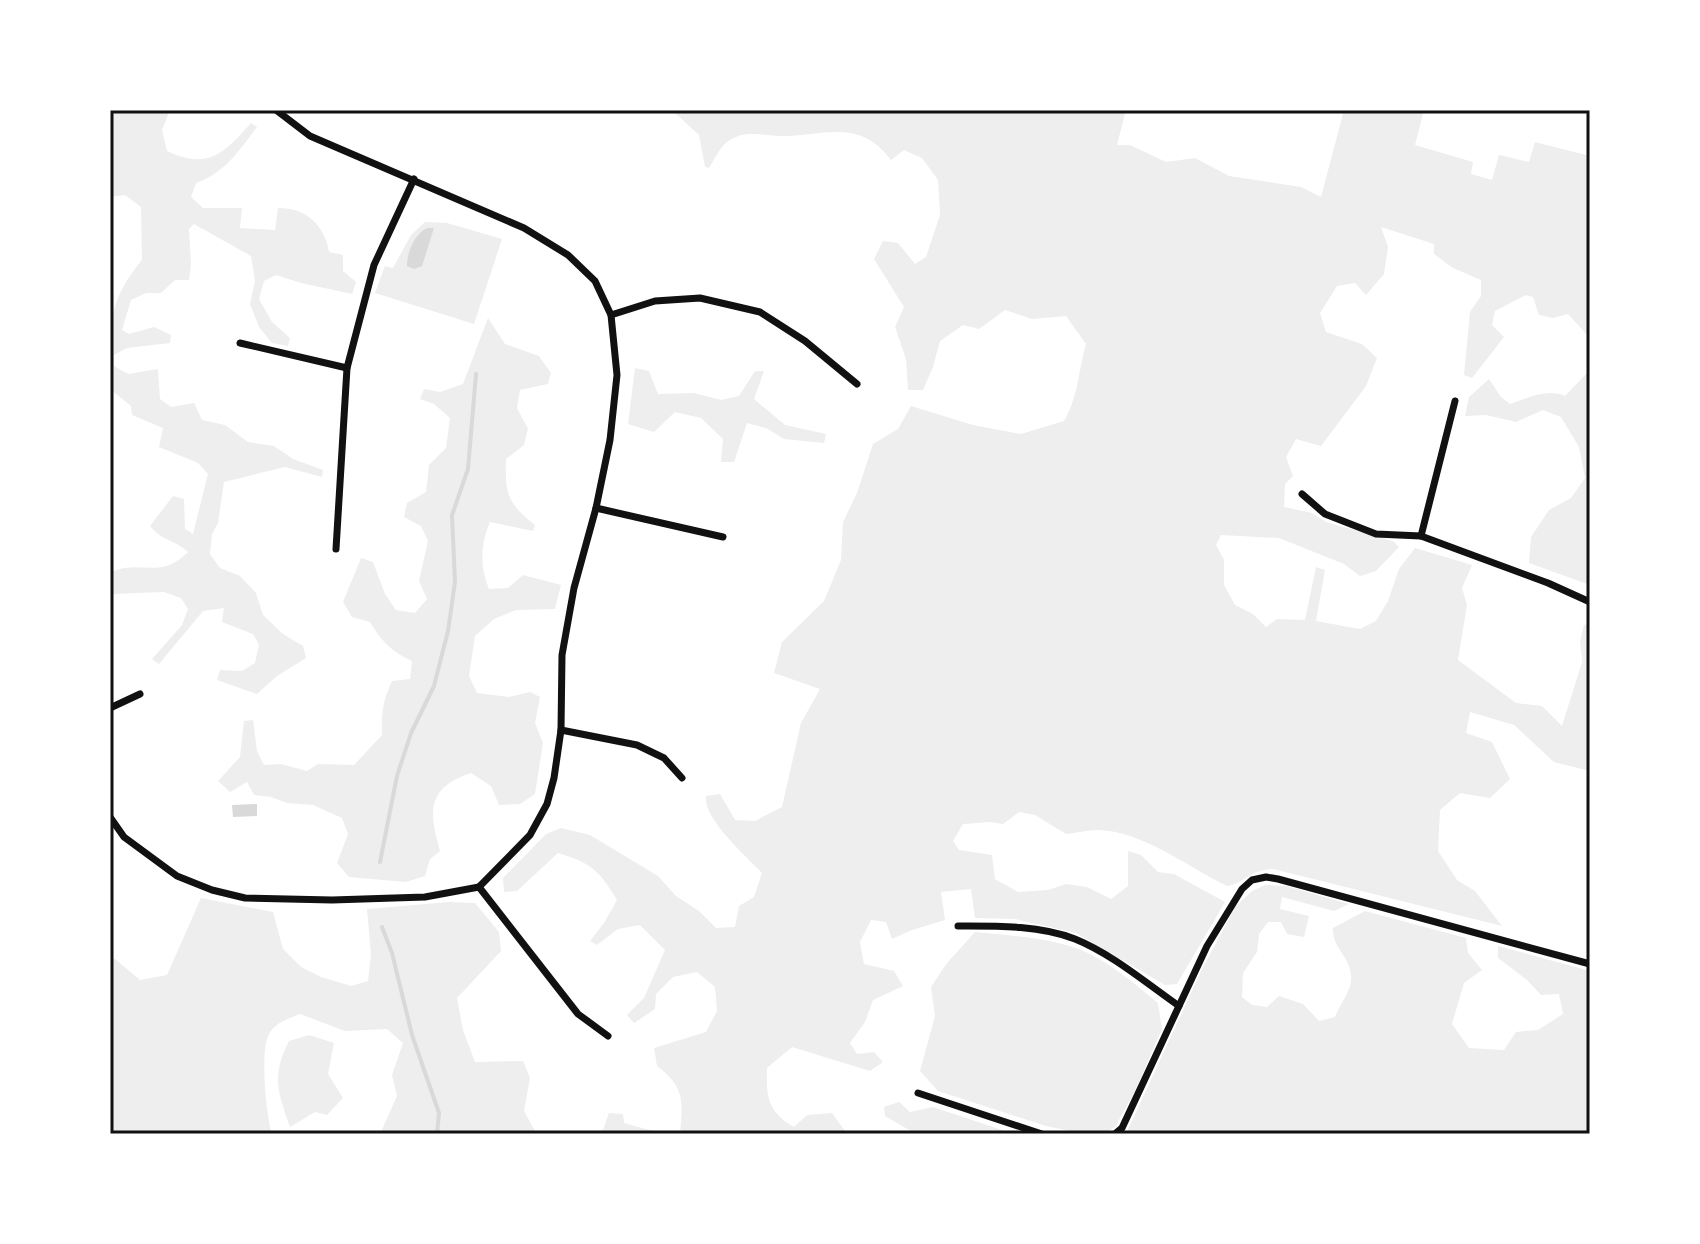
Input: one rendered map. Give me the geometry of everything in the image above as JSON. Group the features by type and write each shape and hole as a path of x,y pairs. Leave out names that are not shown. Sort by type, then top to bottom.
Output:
{"street":[{"path":"110,817 124,837 177,876 212,890 245,898 332,900 425,897 479,887 530,835 547,804 561,730 562,655 574,588 596,508 610,440 617,375 611,315 595,281 568,255 524,228 310,136 276,110"},
{"path":"336,549 347,368 374,265 414,179"},
{"path":"611,315 655,301 700,298 760,312 805,341 857,384"},
{"path":"240,343 347,368"},
{"path":"1421,536 1455,401"},
{"path":"1302,494 1325,514 1376,534 1421,536 1548,583 1590,602"},
{"path":"596,508 723,537"},
{"path":"110,708 140,694"},
{"path":"561,730 637,745 664,758 682,778"},
{"path":"1115,1134 1122,1128 1207,946 1242,889 1252,880 1266,877 1278,879 1590,964"},
{"path":"479,887 578,1014 608,1036"},
{"path":"958,926 999,926 1073,938 1108,956 1179,1006"},
{"path":"918,1093 1042,1134"}],"shaded area":[{"path":"110,110 170,110 162,130 167,151 194,159 205,159 224,150 251,123 257,127 223,167 196,183 191,197 203,208 242,208 240,228 275,230 278,208 306,215 323,234 329,252 343,255 343,271 356,282 352,294 276,275 264,281 259,299 272,322 290,338 288,346 272,343 259,327 250,304 255,281 251,256 194,224 189,229 189,280 175,280 161,293 146,293 131,300 122,330 129,334 154,327 171,335 170,343 127,348 114,355 114,366 128,374 158,369 160,399 171,407 194,403 202,420 225,425 248,442 274,446 293,459 323,470 322,477 285,467 224,482 210,554 220,568 240,576 256,593 263,615 283,634 303,646 306,658 277,676 257,694 217,680 220,670 242,671 255,663 259,645 253,634 222,622 224,608 203,611 159,664 152,659 182,625 188,609 181,598 164,592 112,594 110,598 110,573 130,567 168,565 188,552 150,526 173,496 184,499 185,529 193,534 208,474 198,463 159,447 163,428 132,415 131,406 110,389 110,336 115,306 121,291 142,260 141,207 125,195 110,197"},
{"path":"667,110 1126,110 1117,145 1130,145 1166,162 1195,158 1229,176 1301,187 1321,197 1344,110 1424,110 1415,145 1473,162 1471,174 1492,180 1499,155 1529,162 1535,142 1590,156 1590,338 1568,314 1553,318 1539,315 1533,297 1526,295 1495,311 1492,325 1504,337 1472,378 1464,375 1470,312 1481,296 1481,280 1453,268 1434,254 1434,244 1381,227 1388,247 1384,274 1366,295 1355,283 1337,286 1320,313 1326,332 1362,344 1377,358 1366,386 1321,446 1296,439 1286,457 1293,476 1285,484 1284,507 1312,513 1326,522 1393,541 1399,547 1376,571 1360,576 1344,564 1279,538 1221,535 1216,545 1224,560 1224,585 1235,605 1253,614 1266,627 1277,619 1305,620 1316,567 1325,570 1316,621 1360,629 1376,621 1388,601 1399,569 1415,548 1472,565 1462,588 1467,605 1458,660 1516,703 1542,706 1562,726 1582,662 1580,641 1584,625 1590,623 1590,771 1554,762 1514,725 1470,712 1466,733 1492,742 1510,779 1490,798 1460,793 1440,810 1438,851 1457,880 1475,891 1502,926 1273,869 1227,886 1131,836 1097,830 1066,834 1035,815 1019,812 1003,824 963,824 953,841 959,850 992,855 995,879 1018,892 1048,890 1066,884 1087,887 1111,899 1128,886 1128,851 1141,855 1158,872 1174,874 1225,902 1177,984 1165,985 1076,933 1015,919 975,918 971,889 941,892 945,920 892,939 886,922 871,920 860,942 864,964 894,971 903,986 873,1000 865,1022 850,1043 857,1054 874,1052 883,1062 870,1071 792,1047 767,1068 770,1103 779,1116 794,1127 807,1115 832,1113 844,1134 680,1134 680,1096 673,1081 657,1066 654,1048 706,1032 717,1011 715,987 697,972 673,977 656,994 655,1009 634,1023 627,1015 644,998 665,950 640,925 618,929 597,945 590,941 617,900 605,881 586,864 558,853 517,891 504,892 503,878 546,834 561,828 590,835 658,876 676,896 699,911 716,928 735,927 739,906 754,897 762,873 718,826 707,805 706,796 720,794 735,820 755,821 782,807 801,723 820,689 774,673 782,642 824,601 841,560 843,522 857,493 873,444 898,429 911,406 973,425 1021,434 1064,421 1075,393 1086,344 1066,316 1032,319 1005,310 979,329 963,325 940,341 923,390 908,390 906,359 895,327 904,307 874,259 883,241 898,243 915,264 926,257 940,215 938,180 922,158 904,150 891,160 868,139 844,132 788,136 749,134 727,142 709,168 705,167 699,135 675,113"},
{"path":"425,222 447,223 502,239 474,324 375,293 385,266 393,268 411,235"},
{"path":"427,228 434,228 422,266 414,269 407,266 408,255 415,239"},
{"path":"488,318 505,344 539,356 551,373 548,384 520,390 517,408 528,429 524,445 506,459 510,497 513,504 535,525 533,531 490,522 482,555 489,589 508,588 523,575 561,585 555,609 516,610 494,619 475,636 469,676 477,693 509,697 530,692 540,697 535,723 543,743 535,794 520,804 499,805 491,786 471,773 456,779 446,786 434,803 434,824 440,851 430,859 425,876 406,882 349,877 337,863 348,834 342,818 313,805 254,795 247,782 230,792 218,781 240,757 244,721 253,720 257,751 264,765 281,764 307,771 318,764 354,765 382,735 383,708 389,688 392,681 410,679 412,661 388,645 370,622 352,617 343,602 361,558 373,562 385,594 396,610 415,613 427,599 419,581 428,541 421,526 404,517 407,503 426,492 429,465 446,448 450,418 434,404 420,399 424,389 440,392 463,384"},
{"path":"635,368 649,371 658,394 694,393 721,400 739,396 755,371 764,371 754,399 785,425 826,434 824,443 784,439 766,428 747,423 734,462 721,462 723,439 701,418 675,412 654,432 628,424"},
{"path":"1590,370 1590,585 1529,563 1531,537 1549,510 1571,498 1585,478 1579,447 1561,417 1543,410 1516,422 1486,415 1465,416 1469,397 1489,379 1510,404 1544,393 1565,396"},
{"path":"257,804 257,816 233,817 232,805"},
{"path":"1265,885 1286,886 1349,904 1334,911 1282,897 1280,909 1309,916 1304,937 1287,934 1281,922 1268,922 1259,934 1257,952 1243,973 1242,997 1252,1005 1267,1007 1279,996 1303,1004 1319,1021 1335,1017 1349,990 1351,973 1336,942 1333,928 1365,911 1466,938 1468,953 1482,970 1464,983 1452,1024 1469,1048 1504,1050 1516,1032 1538,1030 1563,1014 1559,994 1541,995 1498,958 1498,946 1590,971 1590,1134 1126,1134 1202,969 1236,906 1252,891"},
{"path":"201,898 273,912 283,949 301,967 351,986 368,981 371,955 367,909 449,902 475,903 499,932 501,951 457,998 463,1030 475,1062 523,1061 530,1078 524,1111 535,1131 544,1134 380,1134 397,1096 392,1075 403,1043 387,1029 345,1031 300,1014 276,1026 267,1039 265,1086 272,1134 110,1134 110,960 115,959 140,980 167,975"},
{"path":"975,932 1045,940 1086,952 1158,1003 1162,1029 1135,1091 1115,1127 1104,1134 1084,1134 1046,1126 938,1091 920,1071 935,1016 931,987 947,963"},
{"path":"309,1035 334,1043 328,1074 343,1098 327,1115 315,1112 290,1127 278,1084 280,1064 289,1041"},
{"path":"899,1102 910,1112 933,1107 1014,1134 916,1134 885,1116 884,1107"},
{"path":"609,1113 623,1114 624,1123 664,1134 592,1134 603,1130"}],"waterway":[{"path":"380,862 397,776 411,733 434,686 448,631 455,582 452,515 468,469 476,374"},
{"path":"382,927 392,953 412,1035 439,1113 437,1134"}]}
